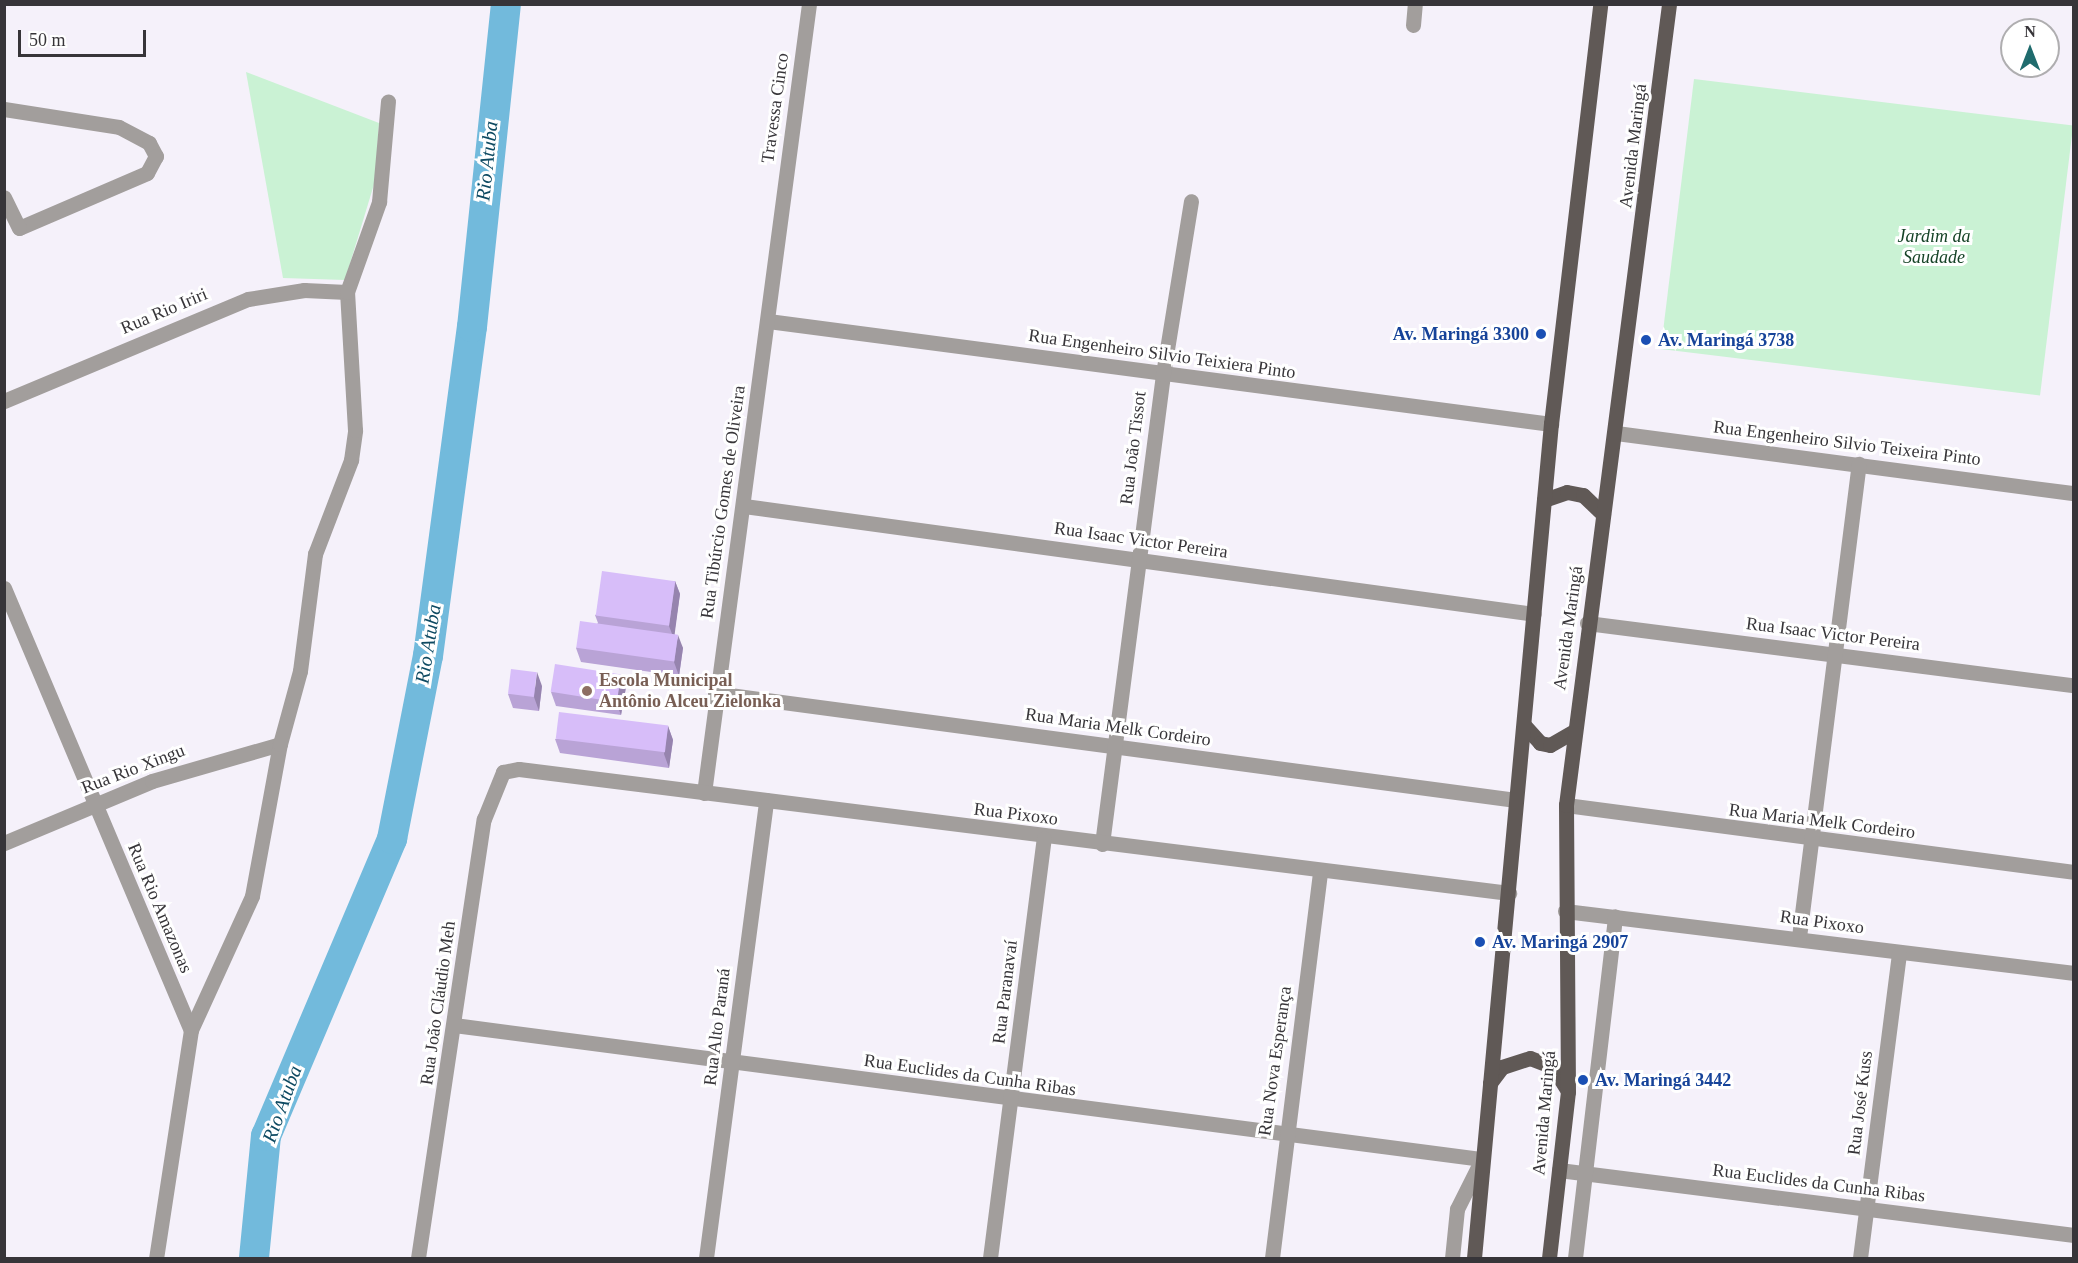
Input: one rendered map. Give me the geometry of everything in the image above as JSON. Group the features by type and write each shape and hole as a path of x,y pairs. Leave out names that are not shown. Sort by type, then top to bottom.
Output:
{"main road":[{"name":"Avenida Maringá","path":"1474,1258 1487,1092 1509,893 1551,424 1600,4"},
{"name":"Avenida Maringá","path":"1549,1258 1568,1092 1566,805 1587,623 1616,433 1669,4"},
{"path":"1544,500 1567,492 1583,495 1604,514"},
{"path":"1524,725 1540,742 1550,745 1574,731"},
{"path":"1487,1092 1502,1067 1530,1058 1553,1067 1568,1092"}],"street":[{"name":"Travessa Cinco","path":"780,217 809,4"},
{"path":"1413,25 1415,4"},
{"path":"156,1258 190,1030 252,896 280,744 296,693 315,554 354,445 348,292 379,202 388,101"},
{"path":"4,109 119,127 149,143 156,156 147,173 19,228 4,196"},
{"name":"Rua João Tissot","path":"1102,844 1112,746 1163,374 1191,201"},
{"name":"Rua Tibúrcio Gomes de Oliveira","path":"704,792 715,693 744,506 780,217"},
{"name":"Rua Rio Iriri","path":"4,400 248,299 304,290 348,292"},
{"name":"Rua Engenheiro Silvio Teixiera Pinto","path":"768,321 1551,424"},
{"name":"Rua Engenheiro Silvio Teixeira Pinto","path":"1616,433 2073,493"},
{"path":"1799,937 1859,464"},
{"name":"Rua Isaac Victor Pereira","path":"744,506 1534,614"},
{"name":"Rua Rio Amazonas","path":"4,588 190,1030"},
{"name":"Rua Isaac Victor Pereira","path":"1587,623 2073,685"},
{"name":"Rua Maria Melk Cordeiro","path":"715,693 1516,800"},
{"name":"Rua Rio Xingu","path":"4,843 95,804 198,765 280,744"},
{"name":"Rua Pixoxo","path":"519,769 1044,838 1509,893"},
{"name":"Rua João Cláudio Meh","path":"418,1258 484,819 494,786 503,772 519,769"},
{"name":"Rua Alto Paraná","path":"706,1258 766,800"},
{"name":"Rua Maria Melk Cordeiro","path":"1566,805 1810,840 2073,872"},
{"name":"Rua Paranavaí","path":"990,1258 1044,838"},
{"name":"Rua Nova Esperança","path":"1272,1258 1284,1137 1320,870"},
{"name":"Rua Pixoxo","path":"1565,911 1799,937 1899,954 2073,974"},
{"path":"1575,1258 1615,916"},
{"name":"Rua José Kuss","path":"1860,1258 1899,954"},
{"name":"Rua Euclides da Cunha Ribas","path":"454,1025 1284,1137 1482,1159"},
{"name":"Avenida Maringá","path":"1452,1258 1457,1209 1482,1159"},
{"name":"Rua Euclides da Cunha Ribas","path":"1559,1170 2073,1235"}],"green space":[{"path":"246,72 379,123 375,181 345,280 283,278"},
{"name":"Jardim da Saudade","path":"1694,79 2073,126 2040,396 1661,349"}],"building":[{"path":"602,571 675,581 669,626 596,616"},
{"path":"580,621 678,635 674,662 576,648"},
{"path":"555,664 621,674 617,702 551,692"},
{"path":"511,669 537,672 534,697 508,694"},
{"path":"559,712 668,725 665,752 556,739"}],"waterway":[{"name":"Rio Atuba","path":"254,1258 266,1136 392,839 428,656 472,327 506,4"}],"place":[{"name":"Av. Maringá 3300","path":"1541,334"},
{"name":"Av. Maringá 3738","path":"1646,340"},
{"name":"Escola Municipal Antônio Alceu Zielonka","path":"587,691"},
{"name":"Av. Maringá 2907","path":"1480,942"},
{"name":"Av. Maringá 3442","path":"1583,1080"}]}
